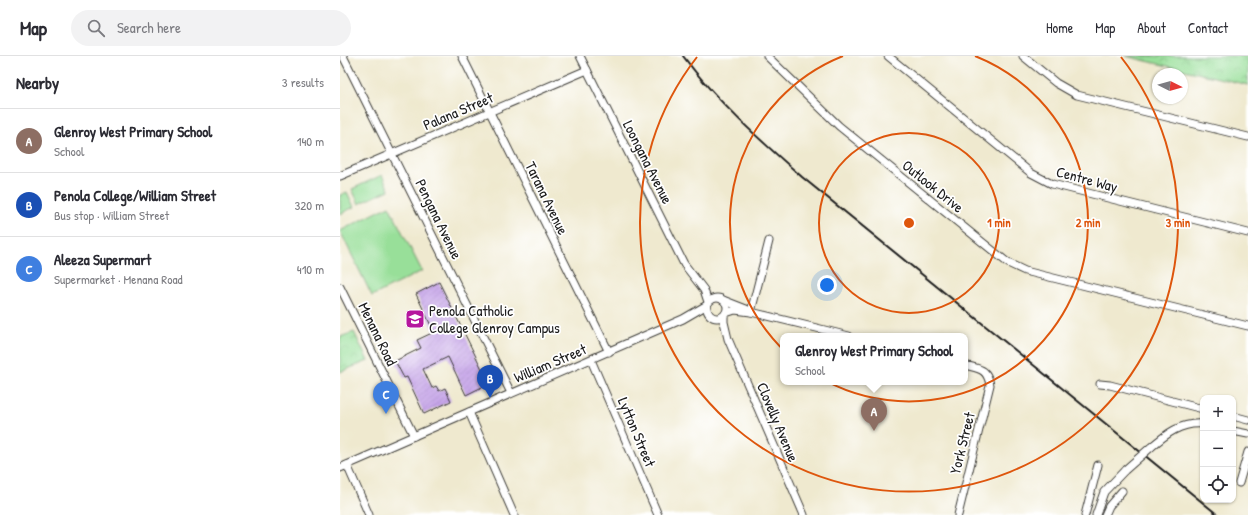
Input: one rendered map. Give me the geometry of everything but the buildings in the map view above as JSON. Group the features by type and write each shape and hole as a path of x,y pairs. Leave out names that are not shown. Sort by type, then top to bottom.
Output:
{"street":[{"name":"Pengana Avenue","path":"343,56 511,393"},
{"name":"Tarana Avenue","path":"462,56 609,352"},
{"name":"Loongana Avenue","path":"580,56 684,264 704,290 707,304"},
{"name":"Outlook Drive","path":"767,56 838,126 1008,263 1024,271 1248,326"},
{"name":"Centre Way","path":"888,56 1025,168 1052,184 1248,233"},
{"path":"1023,56 1056,83 1077,95 1248,137"},
{"name":"Palana Street","path":"340,176 587,70"},
{"path":"751,312 769,241"},
{"name":"Loongana Avenue","path":"696,279 707,289 722,299"},
{"name":"Menana Road","path":"340,287 414,436"},
{"path":"751,312 722,299 714,298 707,304 707,312 712,317 721,318 725,314 735,310 751,312 836,333"},
{"path":"722,299 727,306 725,314"},
{"name":"William Street","path":"343,466 609,352 683,319 707,304"},
{"name":"Clovelly Avenue","path":"725,314 728,339"},
{"name":"William Street","path":"683,319 700,315 712,317"},
{"name":"Clovelly Avenue","path":"712,317 728,339 804,515"},
{"name":"Lytton Street","path":"591,360 658,515"},
{"name":"York Street","path":"958,515 990,385 989,377 982,369 968,366"},
{"path":"1100,384 1110,385 1200,408"},
{"path":"469,412 514,515"},
{"path":"1236,417 1248,420"},
{"path":"1096,515 1104,492 1125,470 1150,448 1166,435 1178,428 1193,424 1200,424"},
{"path":"1236,432 1248,434"},
{"path":"1239,483 1248,452"},
{"path":"1085,515 1098,465"},
{"path":"343,466 368,515"},
{"path":"1105,515 1109,506 1122,491"}],"green space":[{"path":"1125,56 1248,56 1248,85 1188,71 1188,68 1176,68"},
{"path":"382,175 389,190 359,204 352,189"},
{"path":"347,192 354,207 340,214 340,195"},
{"path":"389,206 422,271 372,296 340,231"},
{"path":"354,332 368,361 340,372 340,337"}],"railway":[{"path":"683,56 725,105 755,135 802,177 1218,515"}],"place":[{"name":"Penola Catholic College Glenroy Campus","path":"415,319"},
{"name":"Penola College/William Street","path":"490,398"},
{"name":"Aleeza Supermart","path":"386,414"},
{"name":"Glenroy West Primary School","path":"874,431"}]}
